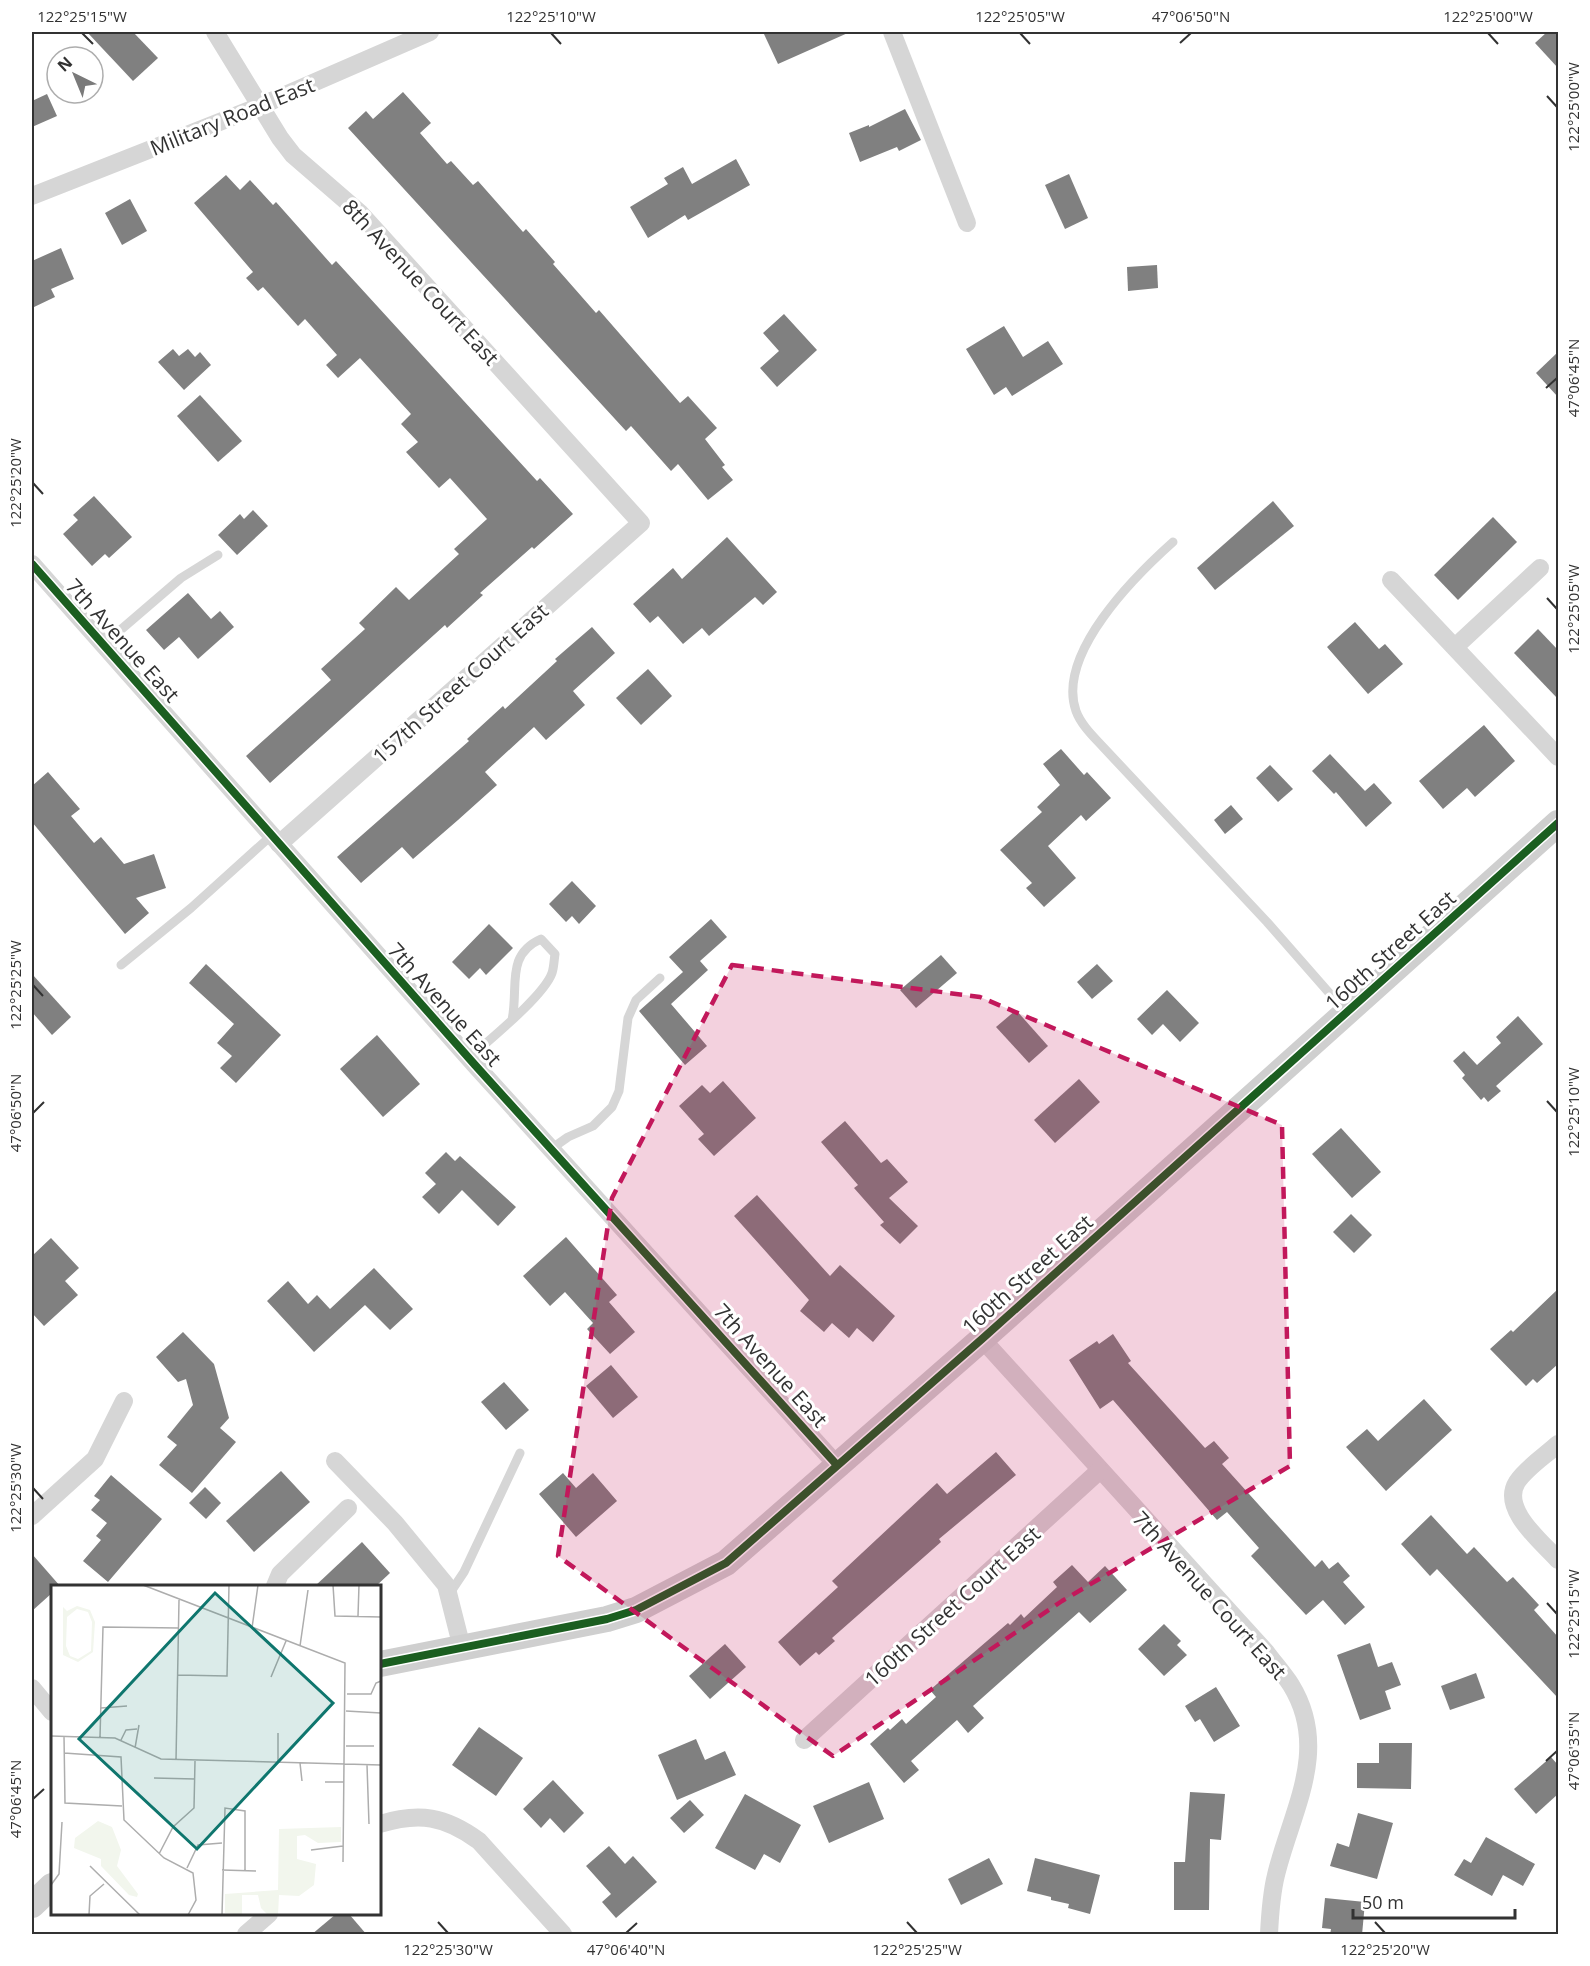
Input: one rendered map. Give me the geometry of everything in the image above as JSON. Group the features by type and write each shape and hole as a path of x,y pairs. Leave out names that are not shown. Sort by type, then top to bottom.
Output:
{"street":[{"name":"8th Avenue Court East","path":"215,32 293,155 360,213 641,523"},
{"name":"Military Road East","path":"32,196 260,106 430,32"},
{"path":"892,32 967,223"},
{"name":"157th Street Court East","path":"275,839 641,523"},
{"name":"7th Avenue East","path":"32,564 469,1058 836,1464"},
{"path":"1455,647 1540,568"},
{"path":"1391,579 1558,757"},
{"name":"160th Street East","path":"381,1664 541,1634 636,1610 726,1563 836,1464 982,1339 1558,823"},
{"name":"7th Avenue Court East","path":"982,1339 1266,1653 1292,1687 1302,1713 1309,1757 1305,1786 1276,1874 1271,1901 1269,1935"},
{"path":"32,1516 95,1459 124,1401"},
{"path":"1558,1444 1517,1483 1513,1498 1515,1512 1558,1560"},
{"path":"335,1461 395,1523 450,1593 462,1648"},
{"name":"160th Street Court East","path":"804,1740 1100,1471"},
{"path":"276,1585 280,1574 348,1508"},
{"path":"32,1688 51,1711"},
{"path":"381,1824 401,1818 421,1816 435,1819 472,1835 563,1935"},
{"path":"32,1905 51,1887"},
{"path":"246,1935 268,1915"}],"lane":[{"path":"1173,542 1136,575 1098,624 1075,674 1073,690 1076,711 1083,724 1104,748 1268,922 1347,1013"},
{"path":"103,645 181,578 218,555"},
{"path":"121,964 275,839"},
{"path":"469,1058 512,1020 551,975 555,954 541,939 525,946 516,964 516,999 512,1020"},
{"path":"551,1149 568,1137 593,1126 612,1107 619,1091 628,1018 636,1000 660,978"},
{"path":"450,1593 464,1572 520,1453"}],"highlighted area":[{"path":"732,965 980,997 1282,1125 1290,1466 1062,1601 833,1756 558,1556 612,1198"}],"building":[{"path":"87,32 133,32 158,58 133,81 105,51 105,45 99,45"},
{"path":"763,32 850,32 778,64"},
{"path":"1547,32 1558,32 1558,68 1535,43"},
{"path":"403,92 431,123 420,133 447,164 451,161 473,185 478,181 523,232 526,229 596,313 599,310 680,403 688,396 717,428 705,439 725,465 722,467 733,480 708,500 678,464 671,471 631,426 626,431 348,128 366,111 373,119"},
{"path":"45,95 45,105 52,105 57,116 32,127 32,101"},
{"path":"905,109 921,140 899,151 897,147 860,162 849,133 869,125 869,127"},
{"path":"736,159 750,185 688,220 685,215 648,238 630,207 668,184 664,178 683,167 692,184"},
{"path":"1069,174 1088,218 1065,229 1045,185"},
{"path":"226,175 240,190 250,180 273,205 276,202 332,265 336,261 537,481 540,478 573,514 480,593 483,595 447,628 445,625 270,783 246,756 331,680 321,669 365,629 359,623 396,587 409,600 459,554 454,549 487,519 450,478 439,488 406,452 418,442 401,424 411,414 360,358 338,378 326,365 337,355 305,319 298,326 263,287 258,291 246,278 253,272 194,203"},
{"path":"130,199 147,231 122,245 105,213"},
{"path":"61,248 74,279 51,289 55,297 32,308 32,261"},
{"path":"1157,265 1158,288 1128,291 1127,267"},
{"path":"784,314 817,350 777,387 760,368 779,351 763,333"},
{"path":"1004,326 1023,357 1048,341 1063,364 1012,396 1006,387 994,395 966,349"},
{"path":"173,349 179,356 188,349 195,357 200,352 211,365 184,390 158,362"},
{"path":"1558,352 1558,397 1536,373"},
{"path":"200,395 242,441 218,462 177,416"},
{"path":"94,496 132,537 109,558 105,554 92,566 63,534 78,520 73,515"},
{"path":"1273,501 1294,526 1215,590 1197,568"},
{"path":"253,510 268,526 237,555 218,535 240,514 244,519"},
{"path":"1493,517 1517,542 1458,600 1434,575"},
{"path":"727,537 777,592 763,605 755,597 709,636 702,628 683,644 658,616 650,623 633,604 673,568 682,579"},
{"path":"188,593 211,619 220,611 234,627 198,659 179,637 164,650 146,630"},
{"path":"1355,622 1379,649 1385,644 1403,664 1368,694 1327,647"},
{"path":"592,627 615,653 573,691 585,705 546,740 534,727 485,772 497,785 413,859 402,847 361,883 337,857 469,741 467,739 503,706 505,709 557,661 555,659"},
{"path":"1538,629 1558,650 1558,699 1514,653"},
{"path":"648,669 672,696 641,725 616,698"},
{"path":"1484,725 1515,761 1475,797 1467,788 1443,809 1419,781"},
{"path":"1061,749 1084,775 1087,772 1111,798 1086,821 1081,815 1048,846 1076,878 1044,907 1026,888 1032,883 1000,850 1042,812 1037,807 1060,785 1043,764"},
{"path":"1330,754 1365,791 1374,783 1392,803 1366,827 1336,792 1334,794 1312,771"},
{"path":"1270,765 1293,789 1278,802 1256,778"},
{"path":"48,772 80,809 71,816 94,843 101,837 124,864 154,854 166,888 136,898 149,913 125,934 32,822 32,786"},
{"path":"1231,805 1243,819 1225,834 1214,820"},
{"path":"572,881 596,906 579,924 572,916 566,922 549,904"},
{"path":"711,919 727,937 700,961 708,970 671,1004 707,1046 685,1065 639,1011 683,972 669,957"},
{"path":"489,924 513,948 486,975 480,968 469,979 452,962"},
{"path":"941,955 957,973 916,1008 900,990"},
{"path":"206,964 281,1035 236,1083 220,1068 232,1056 217,1043 234,1024 189,983"},
{"path":"1097,964 1113,981 1092,999 1077,982"},
{"path":"32,974 71,1017 52,1035 32,1012"},
{"path":"1167,990 1199,1023 1180,1042 1163,1024 1152,1035 1137,1019"},
{"path":"1016,1010 1048,1046 1029,1063 996,1027"},
{"path":"1518,1016 1543,1044 1496,1086 1501,1091 1488,1102 1484,1097 1481,1100 1462,1078 1465,1075 1453,1061 1464,1051 1477,1065 1501,1043 1496,1037"},
{"path":"377,1035 420,1084 383,1117 340,1069"},
{"path":"1079,1079 1100,1102 1055,1143 1034,1120"},
{"path":"723,1081 756,1118 714,1156 698,1139 704,1134 679,1106 702,1085 710,1093"},
{"path":"845,1121 881,1163 887,1159 908,1182 889,1198 918,1226 900,1244 880,1225 884,1222 854,1188 858,1185 821,1142"},
{"path":"1341,1128 1381,1172 1352,1198 1312,1154"},
{"path":"446,1152 455,1161 460,1156 516,1207 498,1226 462,1190 439,1214 422,1197 436,1184 425,1173"},
{"path":"757,1195 830,1276 840,1265 895,1316 873,1342 857,1328 849,1338 832,1323 824,1332 800,1311 809,1300 734,1216"},
{"path":"1351,1214 1372,1235 1354,1253 1333,1232"},
{"path":"566,1237 617,1295 609,1302 635,1332 610,1354 587,1329 593,1323 565,1292 550,1306 523,1276"},
{"path":"51,1238 79,1268 65,1281 78,1295 44,1326 32,1313 32,1256"},
{"path":"374,1268 413,1309 390,1330 365,1305 314,1352 267,1301 288,1281 308,1304 317,1295 330,1309"},
{"path":"1558,1289 1558,1364 1537,1383 1533,1379 1526,1386 1490,1349 1511,1330 1513,1332"},
{"path":"183,1332 214,1364 229,1418 220,1428 236,1442 192,1493 159,1465 177,1445 167,1437 193,1405 186,1379 178,1382 156,1357"},
{"path":"1113,1334 1131,1361 1128,1363 1205,1448 1214,1441 1229,1458 1222,1464 1315,1567 1322,1560 1329,1569 1338,1562 1350,1576 1343,1582 1365,1607 1345,1625 1323,1600 1306,1615 1251,1556 1259,1548 1227,1512 1217,1520 1113,1400 1100,1409 1069,1360 1097,1341 1099,1344"},
{"path":"611,1365 638,1397 613,1418 586,1386"},
{"path":"504,1382 529,1410 506,1430 481,1402"},
{"path":"1424,1399 1452,1430 1386,1491 1346,1447 1367,1429 1378,1441"},
{"path":"996,1452 1016,1475 939,1539 941,1542 832,1638 835,1641 819,1655 816,1652 800,1666 778,1642 838,1587 832,1581 937,1483 947,1494"},
{"path":"281,1471 310,1502 254,1552 226,1521"},
{"path":"563,1473 576,1488 593,1473 617,1501 576,1537 539,1494"},
{"path":"111,1475 162,1519 108,1582 83,1561 101,1540 96,1536 107,1523 91,1510 100,1500 94,1496"},
{"path":"205,1487 221,1503 206,1519 189,1503"},
{"path":"1431,1515 1467,1554 1474,1547 1507,1582 1513,1577 1539,1605 1534,1610 1558,1637 1558,1698 1437,1569 1430,1576 1401,1544"},
{"path":"362,1542 390,1573 377,1585 316,1585"},
{"path":"32,1554 59,1585 51,1585 51,1594 32,1611"},
{"path":"1072,1565 1088,1582 1105,1566 1127,1590 1090,1623 1079,1612 973,1706 984,1718 968,1733 957,1720 911,1761 919,1770 904,1783 870,1744 902,1719 906,1724 936,1697 930,1690 1008,1623 1010,1625 1021,1614 1024,1618 1057,1587 1053,1582"},
{"path":"1164,1624 1181,1641 1177,1645 1187,1655 1164,1676 1138,1649"},
{"path":"1370,1643 1378,1667 1392,1662 1401,1685 1385,1691 1391,1709 1360,1720 1337,1655"},
{"path":"725,1644 746,1667 710,1699 689,1676"},
{"path":"1476,1673 1485,1698 1450,1710 1441,1686"},
{"path":"1216,1687 1240,1726 1214,1742 1200,1719 1195,1722 1185,1706"},
{"path":"479,1727 523,1758 496,1796 452,1765"},
{"path":"696,1739 705,1760 725,1751 736,1775 677,1800 658,1755"},
{"path":"1379,1743 1412,1743 1411,1789 1357,1788 1357,1763 1379,1763"},
{"path":"1551,1757 1558,1765 1558,1794 1536,1814 1514,1789"},
{"path":"553,1780 584,1813 564,1833 550,1818 541,1828 523,1809"},
{"path":"869,1782 884,1819 829,1843 813,1806"},
{"path":"1190,1792 1225,1794 1221,1840 1210,1839 1209,1910 1174,1910 1174,1862 1185,1862"},
{"path":"745,1794 801,1825 780,1863 764,1854 755,1870 715,1848"},
{"path":"690,1800 704,1815 684,1833 670,1818"},
{"path":"1358,1813 1393,1823 1377,1879 1330,1866 1337,1843 1349,1847"},
{"path":"1486,1837 1535,1864 1523,1886 1503,1875 1492,1896 1454,1875 1464,1859 1471,1863"},
{"path":"609,1846 625,1864 633,1856 657,1882 616,1918 602,1902 611,1894 586,1866"},
{"path":"989,1858 1003,1884 961,1905 948,1879"},
{"path":"1035,1858 1100,1875 1090,1914 1068,1908 1069,1904 1051,1900 1051,1897 1027,1891"},
{"path":"1325,1898 1365,1902 1362,1935 1330,1935 1331,1929 1322,1928"},
{"path":"335,1915 350,1915 367,1935 311,1935"}],"cycle path":[{"path":"32,564 475,1065 836,1464"},
{"path":"381,1664 607,1619 636,1610 726,1563 982,1339 1558,823"}]}
